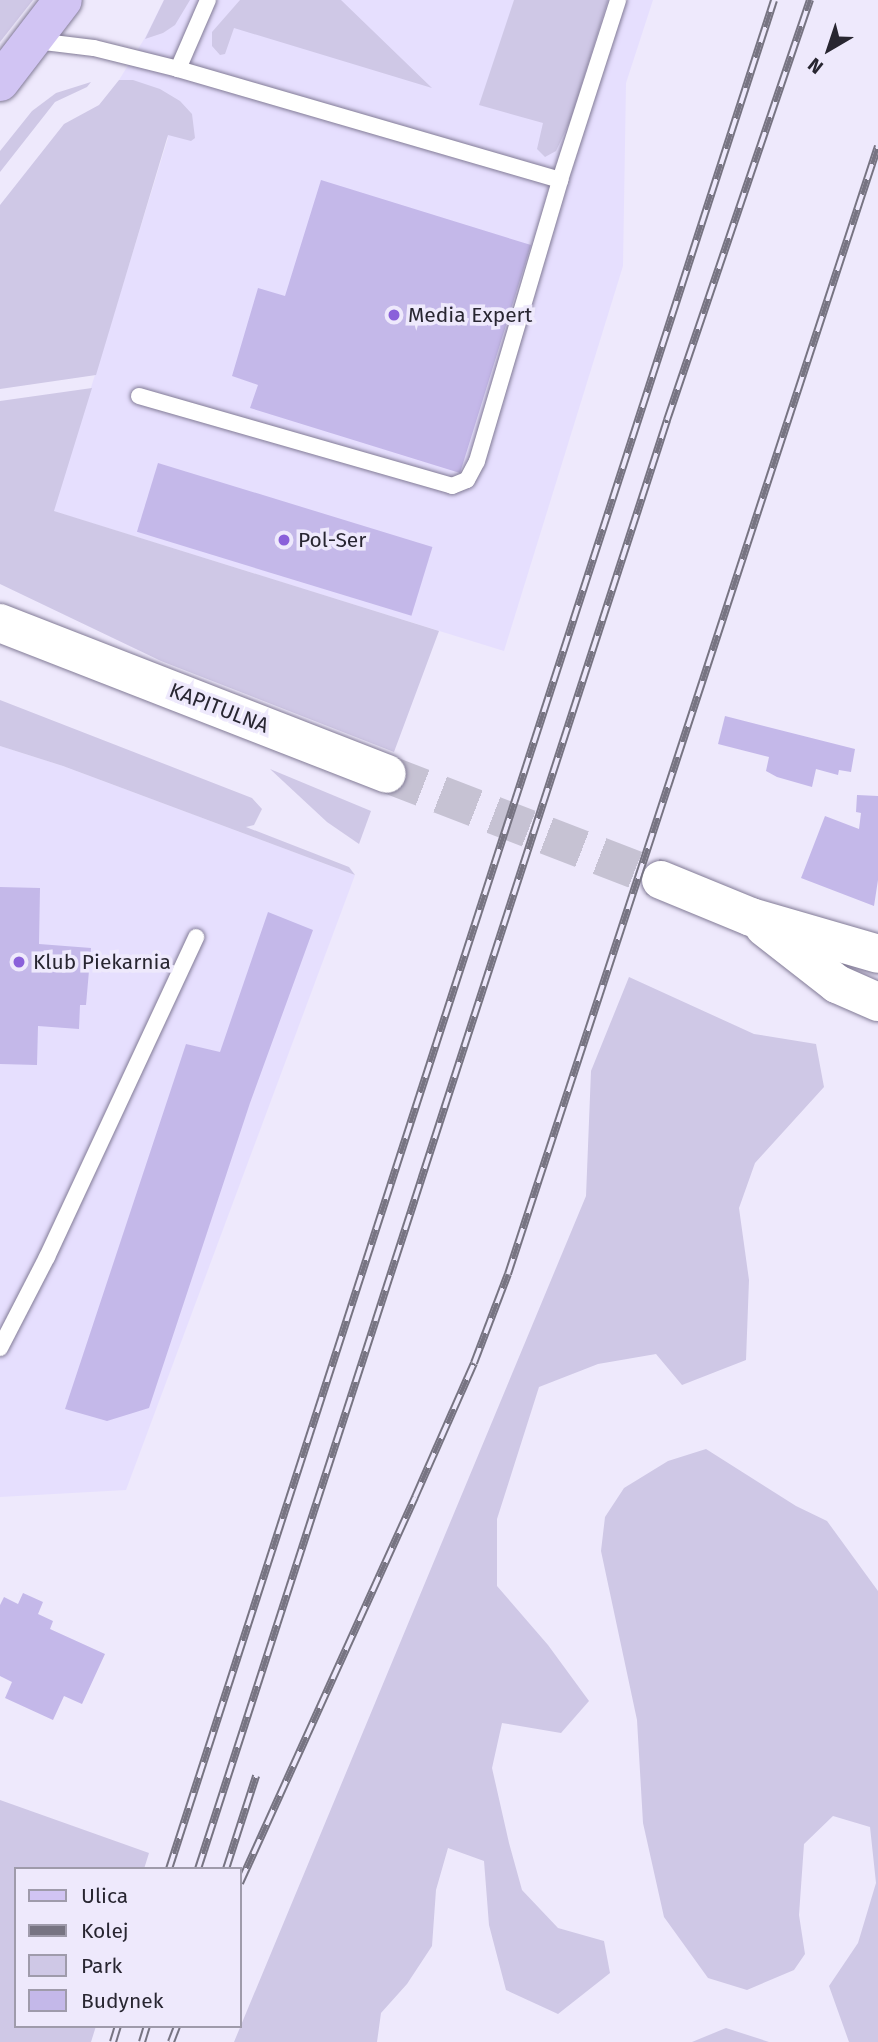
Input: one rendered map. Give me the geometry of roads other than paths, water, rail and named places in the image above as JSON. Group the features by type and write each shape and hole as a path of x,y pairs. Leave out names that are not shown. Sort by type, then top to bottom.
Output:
{"main road":[{"path":"0,82 63,0"}],"street":[{"name":"KAPITULNA","path":"0,623 387,774"},
{"name":"KAPITULNA","path":"0,639 50,643"},
{"path":"661,880 751,917 878,954"},
{"path":"751,917 837,984 878,1002"}],"lane":[{"path":"178,69 208,0"},
{"path":"139,396 452,486 467,480 477,461 560,180 618,0"},
{"path":"33,40 94,48 178,69 560,180"},
{"path":"0,1348 47,1257 196,937"}],"tunnel":[{"path":"387,774 661,880"}],"railway":[{"path":"170,1867 774,0"},
{"path":"199,1867 667,420 810,0"},
{"path":"242,1879 474,1363 508,1274 878,146"},
{"path":"227,1867 256,1776"},
{"path":"113,2042 117,2028"},
{"path":"142,2042 146,2028"},
{"path":"171,2042 176,2028"}],"place":[{"name":"Media Expert","path":"394,315"},
{"name":"Pol-Ser","path":"284,540"},
{"name":"Klub Piekarnia","path":"19,962"}]}
